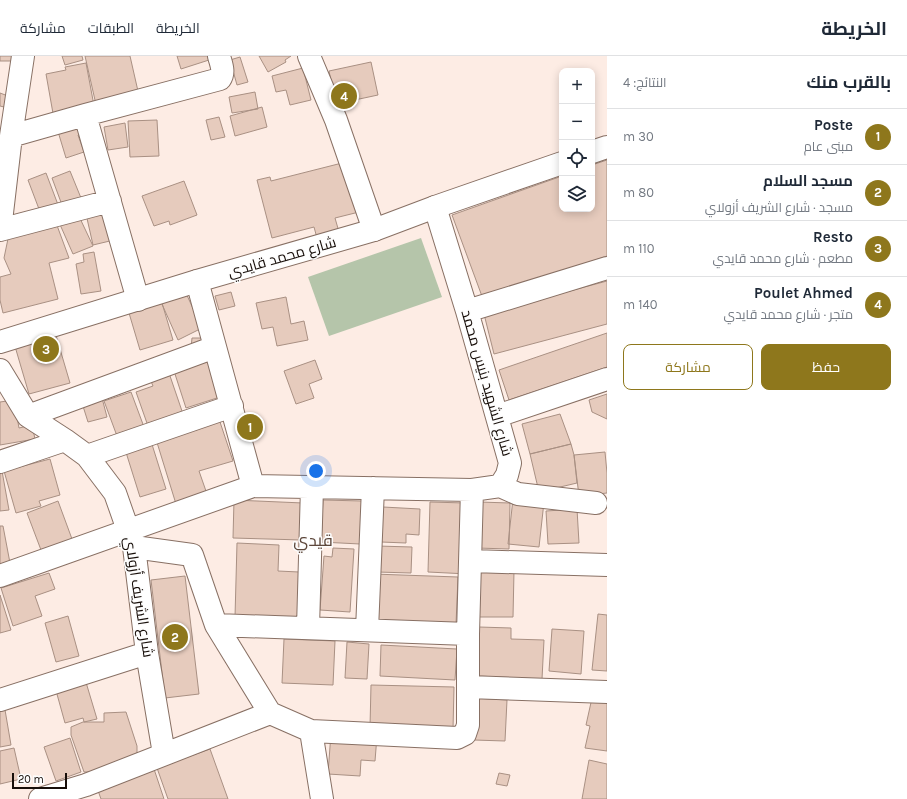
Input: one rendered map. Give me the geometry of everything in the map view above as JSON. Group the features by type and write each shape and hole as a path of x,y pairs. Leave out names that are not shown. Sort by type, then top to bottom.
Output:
{"street":[{"path":"23,56 11,136 0,230 110,201"},
{"path":"11,136 220,79 222,76 222,71 219,56"},
{"path":"309,56 336,120 374,230"},
{"path":"85,115 138,300"},
{"path":"595,151 607,147"},
{"name":"شارع محمد قايدي","path":"0,342 198,281 374,230 559,164"},
{"name":"شارع الشهيد بنيس محمد","path":"435,207 467,311 510,463 507,475 500,486"},
{"path":"467,311 607,268"},
{"path":"198,281 253,486"},
{"path":"28,416 215,347"},
{"name":"شارع الشريف أزولاي","path":"0,370 28,416 87,456 115,493 132,539 147,653 164,754"},
{"path":"497,416 607,379"},
{"path":"87,456 232,406"},
{"path":"0,462 65,440"},
{"path":"0,576 132,539 253,486 472,490 500,486 518,494 596,503"},
{"path":"308,628 312,487"},
{"path":"367,630 374,488"},
{"path":"132,539 192,555 216,625 270,713 311,731 457,738 465,734 468,725 468,634 472,490"},
{"path":"471,561 607,565"},
{"path":"216,625 468,634"},
{"path":"0,700 147,653"},
{"path":"468,687 607,692"},
{"path":"40,799 88,792 164,754 270,713"},
{"path":"311,731 322,799"}],"green space":[{"path":"421,238 442,297 329,336 308,277"}],"building":[{"path":"0,56 13,56 13,61 0,61"},
{"path":"62,56 82,56 83,60 65,65"},
{"path":"85,56 130,56 140,100 97,109"},
{"path":"177,56 208,56 209,60 181,69"},
{"path":"259,56 291,56 285,60 286,62 268,72"},
{"path":"240,57 248,82 237,85 230,60"},
{"path":"371,62 378,95 336,104 329,71"},
{"path":"86,63 95,111 54,119 46,74 66,70 65,67"},
{"path":"303,68 311,100 290,105 286,90 276,92 272,76"},
{"path":"255,92 258,109 232,113 229,97"},
{"path":"0,93 8,96 4,107 0,106"},
{"path":"262,107 267,127 235,136 230,116"},
{"path":"80,117 85,133 78,135 84,152 66,158 56,125"},
{"path":"219,117 225,137 211,140 206,120"},
{"path":"157,120 159,156 130,157 128,121"},
{"path":"125,123 128,147 108,150 104,127"},
{"path":"607,160 607,256 483,299 452,215 559,177 559,212 595,212 595,164"},
{"path":"346,162 359,212 335,218 339,232 317,238 314,227 272,238 257,180 270,177 271,181"},
{"path":"70,171 81,198 62,205 52,178"},
{"path":"46,173 60,210 42,217 28,180"},
{"path":"184,181 197,215 170,225 169,221 154,226 142,196"},
{"path":"107,210 114,240 93,245 86,214"},
{"path":"77,212 93,246 73,254 58,220"},
{"path":"55,220 69,258 49,263 58,299 3,313 0,300 0,277 11,274 4,258 9,234"},
{"path":"94,252 101,291 81,294 76,264 84,262 83,254"},
{"path":"607,281 607,324 494,354 484,314"},
{"path":"185,291 202,328 178,340 161,302"},
{"path":"231,292 235,306 219,310 215,296"},
{"path":"286,297 291,324 304,321 308,340 277,346 273,327 262,329 256,303"},
{"path":"162,303 173,340 140,350 129,313"},
{"path":"55,332 70,383 29,394 14,343"},
{"path":"607,333 607,367 509,400 499,370"},
{"path":"192,338 203,338 203,348 191,348"},
{"path":"209,360 220,397 186,408 174,371"},
{"path":"315,360 322,379 309,384 314,398 296,404 284,371"},
{"path":"169,373 183,414 148,426 136,392 153,386 150,379"},
{"path":"131,392 144,427 117,436 104,401"},
{"path":"607,394 607,419 592,412 589,400"},
{"path":"102,398 107,417 88,422 82,403"},
{"path":"14,400 19,428 32,425 35,439 0,445 0,402"},
{"path":"560,414 571,444 530,454 522,424"},
{"path":"219,419 233,461 199,471 207,494 176,504 155,436"},
{"path":"150,438 166,489 140,497 124,446"},
{"path":"571,444 574,455 577,483 539,492 530,454"},
{"path":"605,452 607,493 579,496 574,455"},
{"path":"50,459 60,495 39,501 41,506 16,513 4,471"},
{"path":"0,471 2,471 9,510 0,511"},
{"path":"513,499 544,502 539,547 508,544"},
{"path":"234,500 303,503 302,540 233,538"},
{"path":"323,500 362,501 360,544 321,542"},
{"path":"58,501 72,539 41,550 27,513"},
{"path":"430,502 465,503 468,574 428,572"},
{"path":"479,502 510,503 509,549 477,548"},
{"path":"383,507 420,509 419,535 406,534 406,543 381,542"},
{"path":"577,509 579,543 548,544 546,511"},
{"path":"0,526 3,526 10,563 0,565"},
{"path":"237,543 279,545 278,571 299,572 298,619 235,617"},
{"path":"377,546 412,547 411,573 377,572"},
{"path":"333,548 354,549 350,612 320,610 324,556 332,557"},
{"path":"479,571 514,571 513,617 479,617"},
{"path":"49,573 55,589 35,596 42,616 13,626 1,588"},
{"path":"373,574 458,577 456,624 371,620"},
{"path":"185,576 199,694 165,698 151,580"},
{"path":"0,595 11,630 0,633"},
{"path":"598,614 607,615 607,671 592,670"},
{"path":"68,616 79,656 56,662 45,623"},
{"path":"479,627 511,628 511,639 544,640 542,679 477,676"},
{"path":"552,629 584,631 581,674 549,671"},
{"path":"284,639 335,641 333,685 282,683"},
{"path":"347,642 369,644 367,679 345,678"},
{"path":"381,645 457,649 455,680 380,676"},
{"path":"85,679 97,719 84,722 83,718 65,723 55,687"},
{"path":"371,685 454,687 453,729 370,727"},
{"path":"475,698 507,700 505,741 474,740"},
{"path":"592,698 607,699 607,751 585,748 590,726 586,725"},
{"path":"4,704 11,745 0,747 0,705"},
{"path":"126,712 137,746 137,759 99,772 84,772 71,735 71,727 83,722 104,722 104,713"},
{"path":"331,733 377,736 375,761 361,760 360,776 328,774"},
{"path":"70,738 81,772 56,781 44,747"},
{"path":"14,748 21,779 0,784 0,751"},
{"path":"210,749 228,799 168,799 157,768"},
{"path":"589,760 607,764 607,799 582,799"},
{"path":"153,766 164,799 101,799 96,785"},
{"path":"499,773 510,775 507,786 496,784"}],"place":[{"name":"Poulet Ahmed","path":"344,96"},
{"name":"Resto","path":"46,349"},
{"name":"Poste","path":"250,427"},
{"name":"مسجد السلام","path":"175,637"}],"district":[{"name":"قيدي","path":"313,540"}]}
